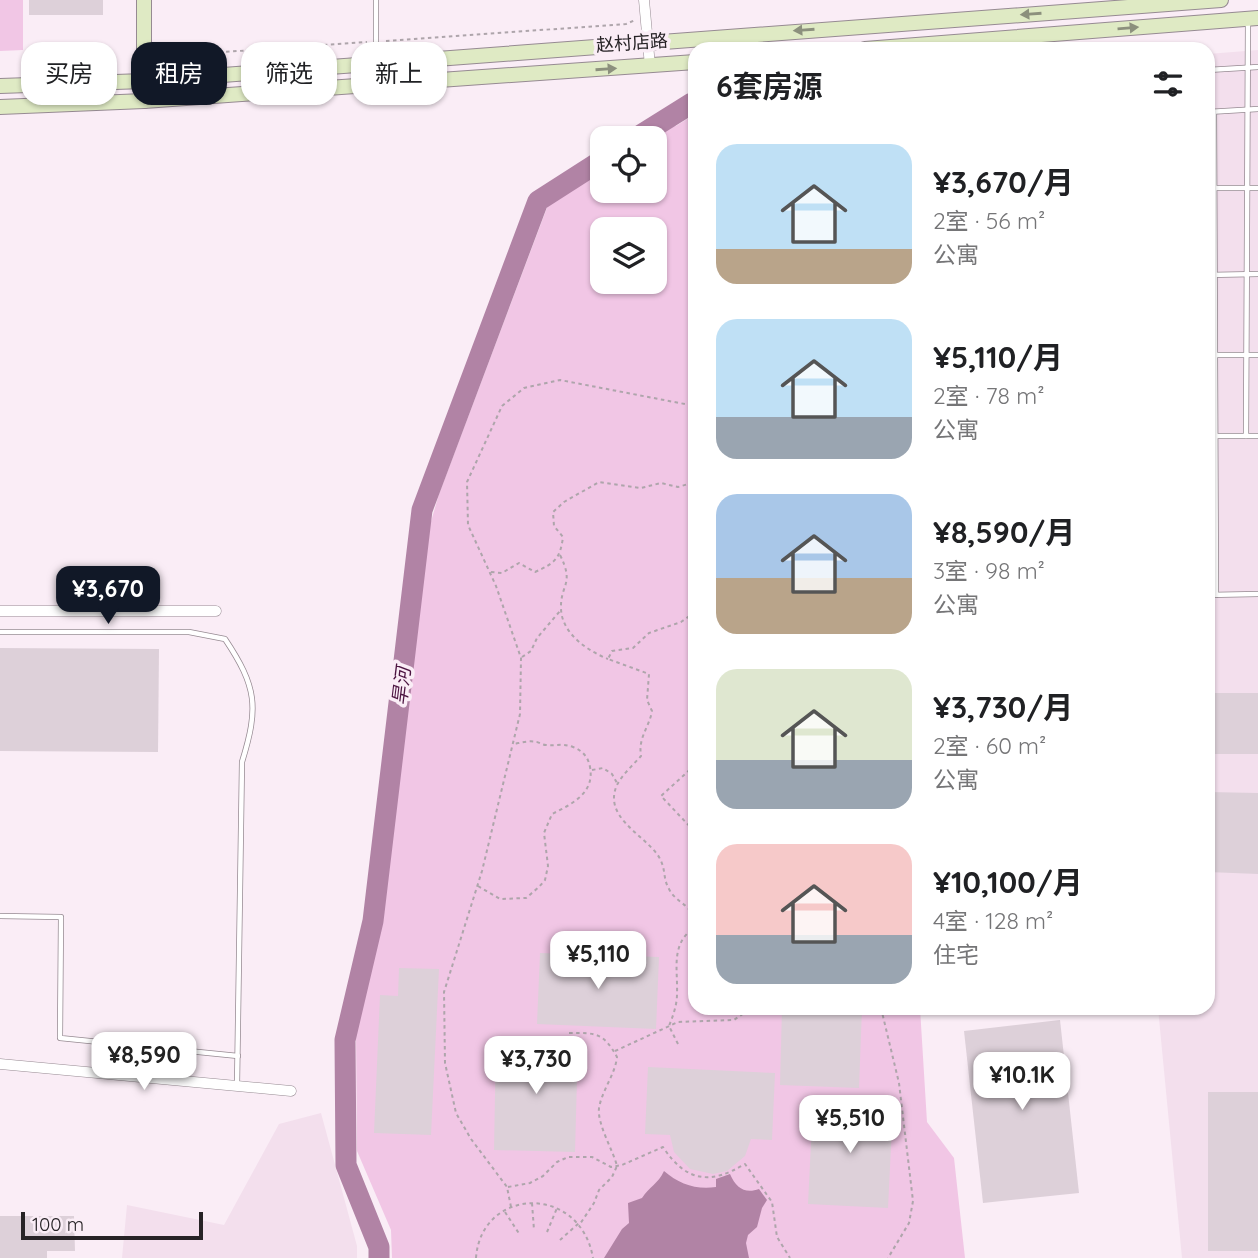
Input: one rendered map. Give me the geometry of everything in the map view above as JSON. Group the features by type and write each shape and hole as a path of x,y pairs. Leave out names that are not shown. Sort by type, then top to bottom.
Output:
{"main road":[{"path":"144,0 144,42"},
{"name":"赵村店路","path":"447,58 1221,0"},
{"path":"983,42 1253,19"},
{"name":"赵村店路","path":"227,95 688,63"},
{"name":"赵村店路","path":"227,75 351,65"},
{"name":"赵村店路","path":"0,86 131,81"},
{"name":"赵村店路","path":"0,107 131,102"}],"street":[{"path":"644,0 650,66"},
{"path":"0,611 216,611"},
{"path":"0,1064 291,1091"}],"lane":[{"path":"376,0 376,41"},
{"path":"1246,436 1248,67 1253,19"},
{"path":"1215,69 1258,66"},
{"path":"1215,112 1258,109"},
{"path":"1215,188 1258,188"},
{"path":"1258,274 1215,275 1216,594 1258,594"},
{"path":"1215,355 1258,355"},
{"path":"1215,436 1258,436"},
{"path":"0,632 189,632 225,639 244,667 253,693 253,728 242,762 237,1086"},
{"path":"0,916 61,917 60,1038 237,1056"}],"path":[{"path":"227,52 626,23 645,15"},
{"path":"511,1207 507,1187 471,1139 456,1113 445,1063 444,992 477,885 520,714 521,658 489,571 468,525 467,482 502,406 524,388 560,380 688,405"},
{"path":"489,571 502,573 519,563 535,572 552,565 559,554 563,537 554,526 553,512 564,502 599,482 641,488 661,484 678,486 688,484"},
{"path":"521,658 531,651 537,638 561,610 568,578 559,554"},
{"path":"561,610 567,628 575,635 580,645 636,671 649,674 647,700 652,711 639,746 641,756 617,783 613,798 616,813 656,852 665,866 667,887 688,908"},
{"path":"608,659 612,651 634,648 649,633 688,617"},
{"path":"477,885 500,899 526,898 539,887 545,880 548,866 544,833 552,814 573,804 583,795 590,782 588,757 572,747 563,744 543,746 536,741 513,744"},
{"path":"591,770 603,768 612,774 617,783"},
{"path":"688,771 661,796 688,825"},
{"path":"678,1044 669,1027 677,995 677,946 688,931"},
{"path":"614,1052 678,1022 734,1020 741,1015"},
{"path":"883,1015 899,1083 913,1201 909,1223 888,1258"},
{"path":"560,1240 580,1224 599,1190 612,1177 617,1166 598,1111 603,1092 615,1070 617,1057 609,1043 596,1033 569,1032"},
{"path":"507,1187 530,1183 568,1157 592,1157 611,1167 663,1147 684,1172 704,1178 712,1179 745,1164 772,1202 777,1237 790,1258"},
{"path":"476,1258 484,1231 496,1217 511,1207 532,1203 548,1204 580,1224 590,1242 593,1258"},
{"path":"532,1203 534,1230"},
{"path":"547,1232 557,1208"},
{"path":"505,1212 520,1234"}],"shaded area":[{"path":"0,0 23,0 21,50 0,51"},
{"path":"1258,50 1258,1258 1182,1258 1159,1015 1215,1015 1215,53"},
{"path":"688,118 688,1015 920,1015 927,1122 954,1158 965,1258 392,1258 391,1230 357,1151 356,1035 384,912 416,573 439,494 548,205 590,167 590,203 667,203 667,127 676,126"},
{"path":"321,1113 357,1246 357,1258 122,1258 127,1205 224,1225 279,1124"},
{"path":"664,1171 682,1183 695,1187 716,1187 716,1179 730,1174 742,1189 759,1189 767,1200 757,1227 748,1235 746,1243 749,1258 604,1258 622,1229 629,1223 628,1203 642,1198"}],"building":[{"path":"29,0 103,0 103,15 29,15"},
{"path":"0,648 159,649 158,752 0,751"},
{"path":"1215,693 1258,693 1258,754 1215,754"},
{"path":"1215,792 1258,793 1258,874 1215,872"},
{"path":"540,953 659,957 656,1029 537,1024"},
{"path":"399,968 439,969 431,1135 374,1133 380,995 398,996"},
{"path":"782,1015 862,1015 859,1088 780,1085"},
{"path":"1060,1020 1079,1193 983,1203 964,1031"},
{"path":"496,1040 578,1042 575,1152 494,1150"},
{"path":"648,1067 775,1073 772,1140 751,1139 745,1156 727,1171 713,1174 690,1169 674,1152 670,1135 645,1134"},
{"path":"1208,1092 1258,1092 1258,1251 1208,1251"},
{"path":"813,1102 893,1106 888,1208 808,1204"},
{"path":"0,1216 74,1216 75,1251 47,1251 47,1258 0,1258"}],"waterway":[{"name":"旱河","path":"655,126 688,106"},
{"name":"旱河","path":"379,1258 379,1247 346,1165 345,1040 373,921 422,510 538,201 590,168"}]}
